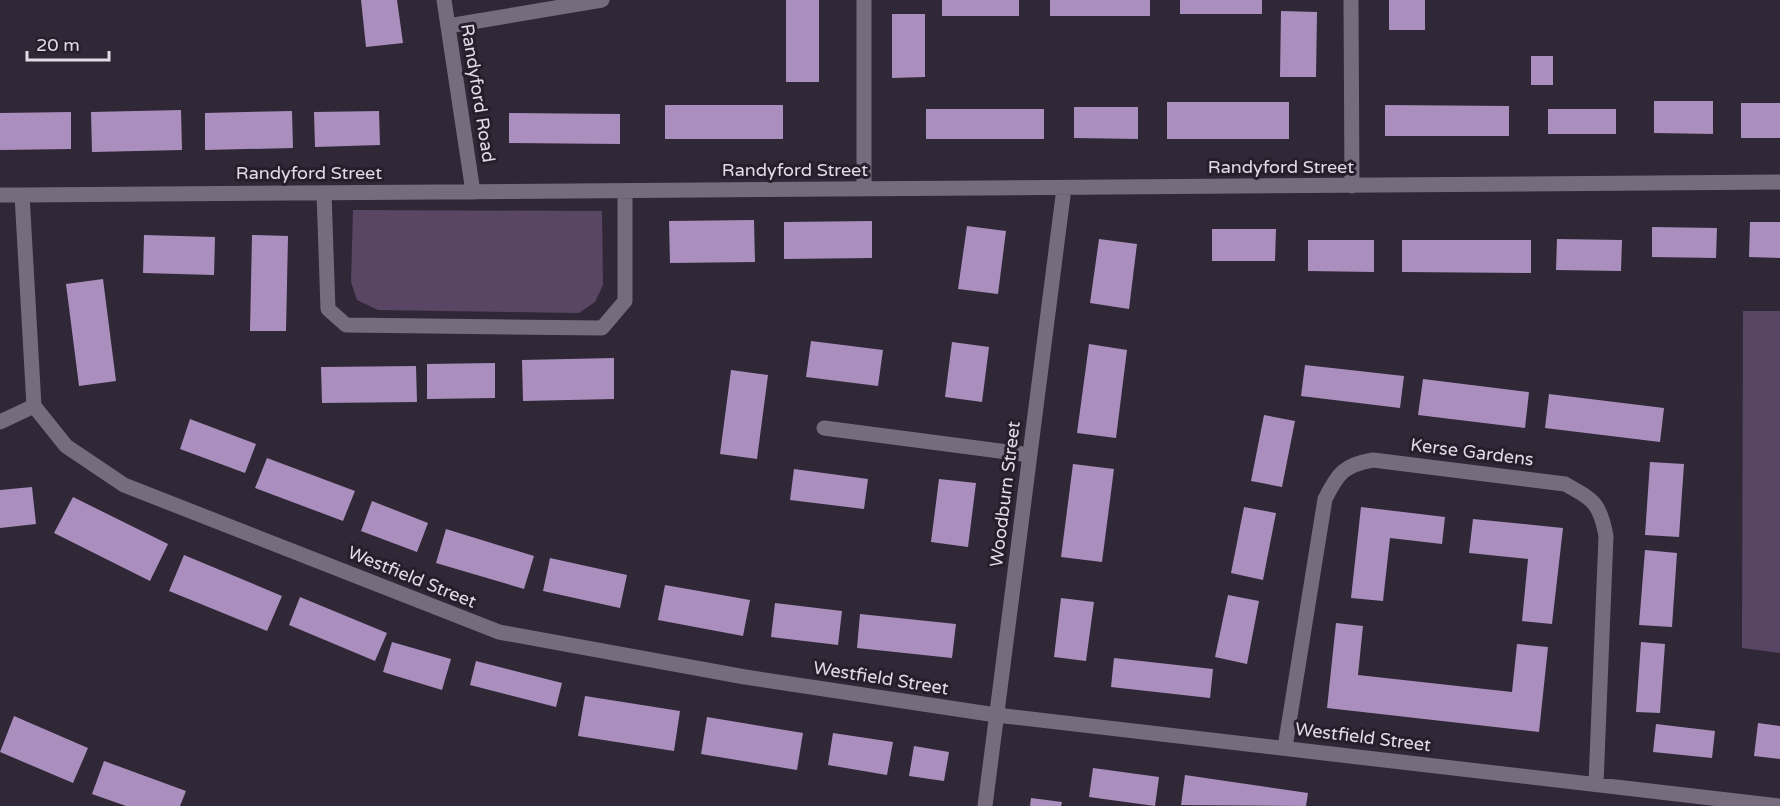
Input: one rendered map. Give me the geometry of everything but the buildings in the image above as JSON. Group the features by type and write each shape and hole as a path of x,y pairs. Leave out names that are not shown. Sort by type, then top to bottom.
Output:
{"street":[{"name":"Randyford Road","path":"444,0 473,192"},
{"path":"448,26 517,7 602,0"},
{"path":"864,0 864,189"},
{"path":"1351,0 1352,186"},
{"name":"Randyford Street","path":"0,195 1780,182"},
{"name":"Woodburn Street","path":"985,806 1064,188"},
{"path":"324,193 328,309 346,326 602,328 625,302 625,191"},
{"path":"0,422 34,406 22,195"},
{"name":"Westfield Street","path":"34,406 66,446 124,485 499,632 745,677 996,716 1285,747 1780,806"},
{"path":"824,428 1030,455"},
{"name":"Kerse Gardens","path":"1285,747 1325,499 1335,479 1351,463 1373,459 1565,484 1587,496 1602,512 1606,536 1596,784"}],"shaded area":[{"path":"353,210 602,211 603,285 595,302 579,313 378,310 357,300 351,282"},
{"path":"1743,311 1780,311 1780,653 1742,648"}]}
